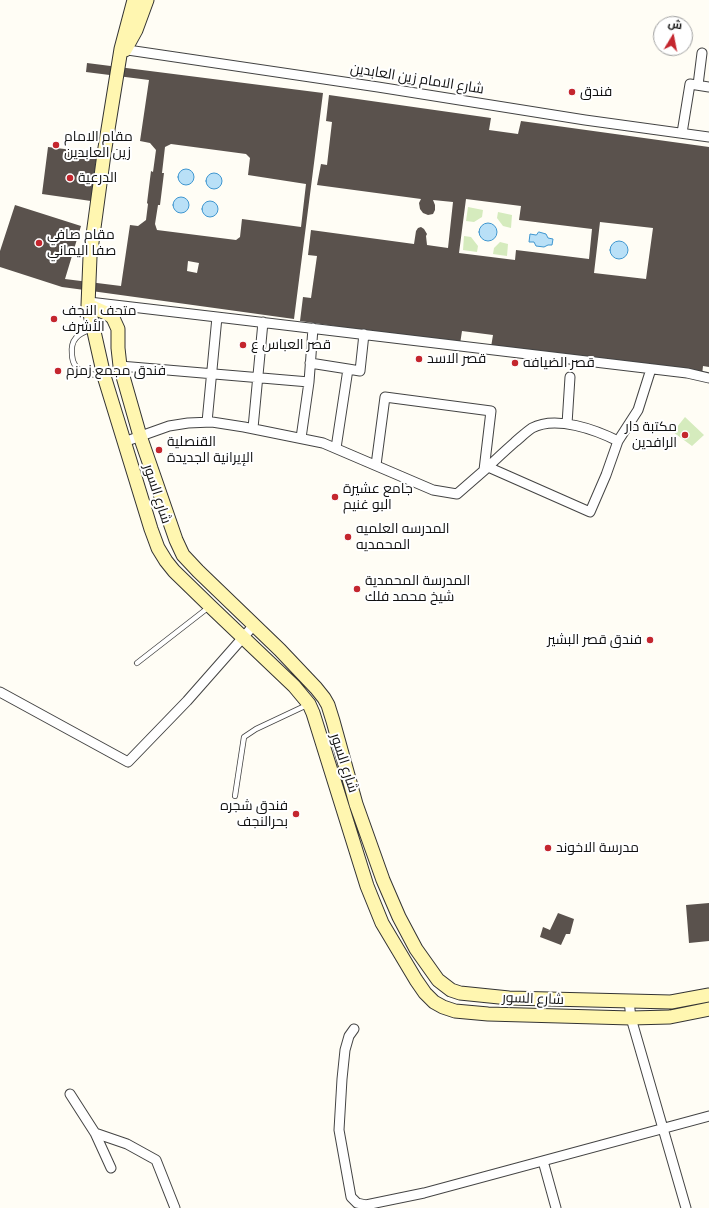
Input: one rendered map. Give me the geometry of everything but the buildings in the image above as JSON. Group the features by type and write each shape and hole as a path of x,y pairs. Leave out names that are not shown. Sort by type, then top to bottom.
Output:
{"main road":[{"name":"شارع السور","path":"134,0 121,54 104,154 90,257 89,304 104,376 150,530 158,548 174,571 283,675 309,704 364,879 374,904 382,923 416,980 425,993 434,1002 443,1007 455,1010 488,1014 631,1018 670,1017 709,1009"},
{"name":"شارع السور","path":"121,54 136,30 147,0"},
{"name":"شارع السور","path":"89,304 113,318 118,328 120,366 140,436 176,540 183,555 301,672 316,688 328,705 356,804 383,880 399,918 416,949 438,980 451,990 460,993 509,998 671,1002 709,995"}],"street":[{"path":"698,85 702,53"},
{"name":"شارع الامام زين العابدين","path":"121,54 378,87 585,120 709,137"},
{"path":"682,133 690,84 709,87"},
{"path":"89,304 314,328 687,373 709,378"},
{"path":"206,422 217,317"},
{"path":"253,428 262,322"},
{"path":"301,438 314,328"},
{"path":"310,363 360,371 364,334"},
{"path":"120,366 308,382"},
{"path":"336,448 348,369"},
{"path":"486,468 590,512 606,475 618,441 638,410 651,369"},
{"path":"567,424 570,377"},
{"path":"376,465 385,397 490,411 486,468"},
{"path":"124,442 169,426 188,423 206,422 253,428 323,443 434,490 458,494 531,429 540,424 567,424 587,428 618,441"},
{"path":"0,692 128,762 187,701 254,625"},
{"path":"629,1002 631,1018 686,1208"},
{"path":"354,1028 345,1050 339,1130 351,1197 357,1203 366,1205 424,1193 709,1116"},
{"path":"70,1094 95,1133 112,1168"},
{"path":"95,1133 127,1144 156,1160 175,1208"},
{"path":"543,1161 556,1208"}],"lane":[{"path":"94,329 84,332 74,339 71,347 72,358 76,367 81,371 93,375 104,376"},
{"path":"137,664 210,606"},
{"path":"235,796 244,737 256,729 309,704"}],"green space":[{"path":"468,207 483,210 482,217 474,222 466,221"},
{"path":"498,212 512,215 511,228 503,226 497,218"},
{"path":"464,236 471,237 478,246 477,252 463,250"},
{"path":"500,242 508,244 507,256 493,254 494,248"},
{"path":"685,417 704,435 692,446 673,432"}],"water":[{"path":"183,169 189,169 194,174 192,183 189,185 183,185 178,180 178,174"},
{"path":"211,173 217,173 222,178 220,187 217,189 211,189 206,184 206,178"},
{"path":"181,197 187,199 189,205 187,211 181,213 175,211 173,205 175,199"},
{"path":"207,201 213,201 218,206 216,215 213,217 207,217 202,212 202,206"},
{"path":"488,223 494,226 497,232 494,238 488,241 482,238 479,232 482,226"},
{"path":"539,232 546,234 548,238 553,239 552,245 544,247 536,246 534,242 529,242 530,234 536,235"},
{"path":"619,241 625,244 628,250 625,256 619,259 613,256 610,250 613,244"}],"place":[{"name":"فندق","path":"572,92"},
{"name":"مقام الامام زين العابدين","path":"56,145"},
{"name":"الدرعية","path":"70,178"},
{"name":"مقام صافي صفا اليماني","path":"39,243"},
{"name":"متحف النجف الأشرف","path":"54,319"},
{"name":"قصر العباس ع","path":"243,345"},
{"name":"قصر الاسد","path":"419,359"},
{"name":"قصر الضيافه","path":"515,363"},
{"name":"فندق مجمع زمزم","path":"58,371"},
{"name":"مكتبة دار الرافدين","path":"685,435"},
{"name":"القنصلية الإيرانية الجديدة","path":"159,450"},
{"name":"جامع عشيرة البو غنيم","path":"335,497"},
{"name":"المدرسه العلمیه المحمدیه","path":"348,537"},
{"name":"المدرسة المحمدية شيخ محمد فلك","path":"357,589"},
{"name":"فندق قصر البشير","path":"650,640"},
{"name":"فندق شجره بحرالنجف","path":"296,814"},
{"name":"مدرسة الاخوند","path":"548,848"}]}
